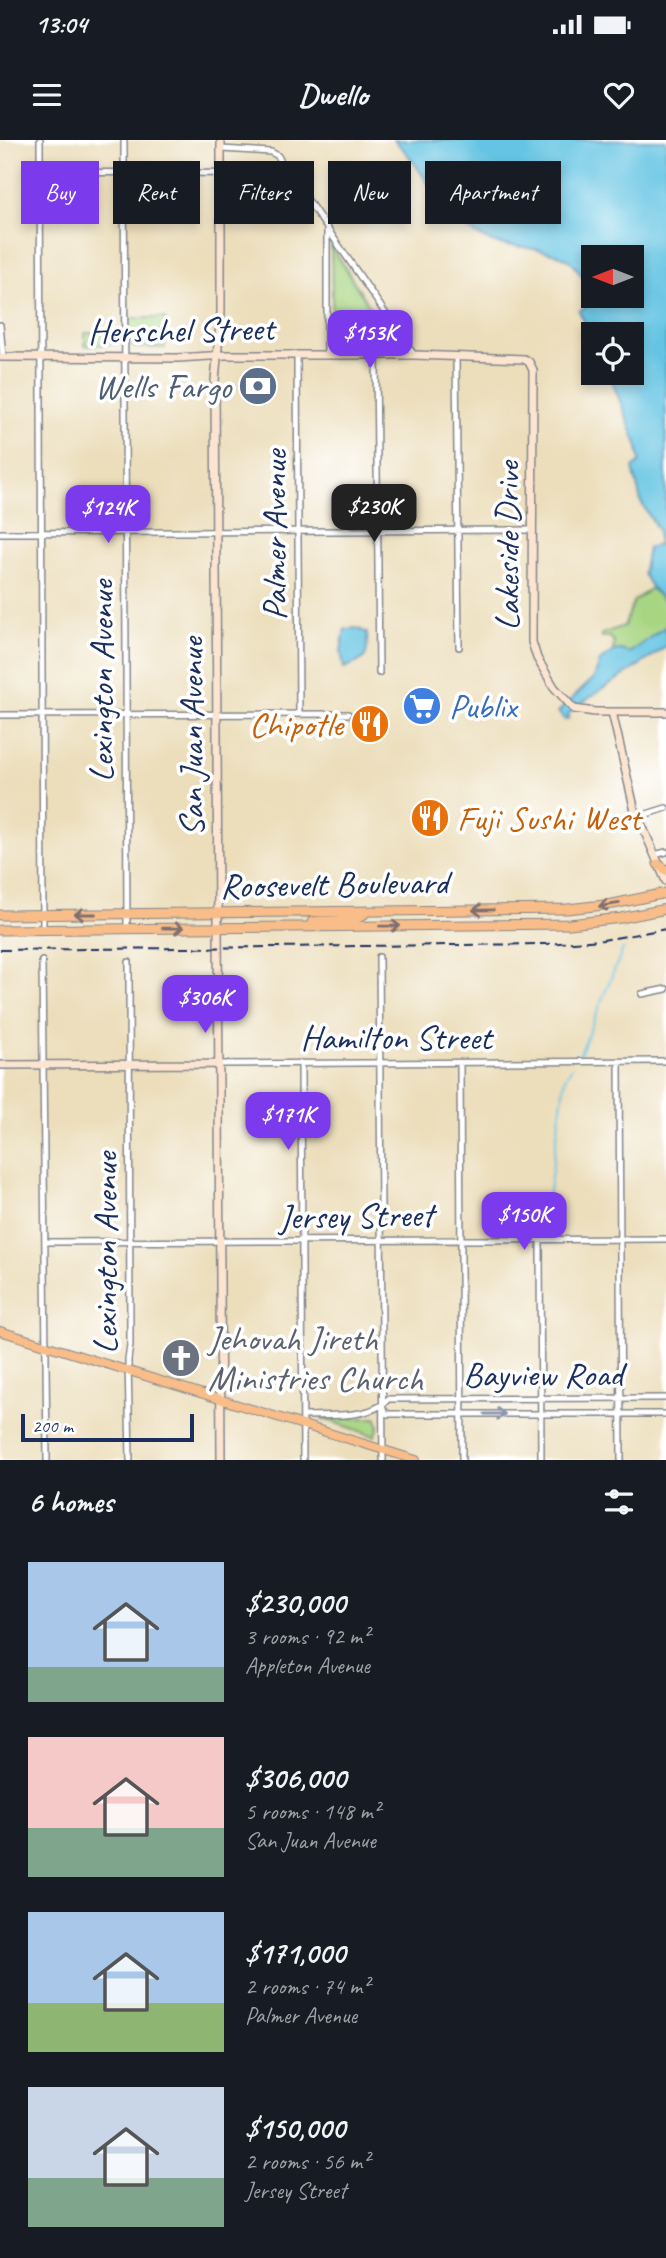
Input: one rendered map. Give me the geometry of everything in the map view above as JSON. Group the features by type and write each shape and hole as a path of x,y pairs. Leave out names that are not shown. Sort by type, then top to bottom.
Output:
{"highway":[{"name":"Roosevelt Boulevard","path":"0,915 551,909 594,907 666,892"},
{"path":"517,924 544,917 551,909 557,917 570,924"},
{"name":"Roosevelt Boulevard","path":"0,930 570,924 621,919 666,909"},
{"path":"305,927 322,920 356,919 367,911"}],"main road":[{"name":"San Juan Avenue","path":"221,140 221,161"},
{"name":"San Juan Avenue","path":"221,224 221,312 216,356 221,1460"},
{"name":"Herschel Street","path":"2,357 414,355 520,358 529,362"},
{"name":"Lakeside Drive","path":"529,362 533,370 533,649 554,687 574,709 666,712"},
{"path":"612,712 637,817 666,881"},
{"name":"Hamilton Street","path":"0,1065 219,1064"},
{"path":"0,1331 221,1399 303,1420 416,1460"}],"street":[{"path":"40,140 40,161"},
{"name":"Lexington Avenue","path":"124,140 124,161"},
{"path":"221,149 271,152 281,161"},
{"path":"314,210 414,355"},
{"path":"40,224 43,929"},
{"name":"Lexington Avenue","path":"124,224 127,929"},
{"path":"327,231 327,355"},
{"path":"0,325 2,357"},
{"name":"Palmer Avenue","path":"297,355 299,714"},
{"path":"376,356 379,673"},
{"path":"456,357 459,647"},
{"path":"0,533 533,530"},
{"path":"0,715 348,714"},
{"path":"637,817 666,808"},
{"path":"659,863 666,852"},
{"path":"379,957 383,1460"},
{"path":"42,961 47,1460"},
{"name":"Lexington Avenue","path":"129,962 130,1460"},
{"path":"642,994 666,989"},
{"name":"Hamilton Street","path":"219,1064 666,1061"},
{"path":"619,1062 621,1460"},
{"path":"301,1063 303,1460"},
{"path":"460,1063 462,1460"},
{"path":"541,1239 541,1460"},
{"name":"Jersey Street","path":"46,1241 666,1239"},
{"name":"Bayview Road","path":"303,1420 356,1414 382,1407 388,1399 666,1398"},
{"name":"Bayview Road","path":"382,1407 387,1414 666,1413"}],"green space":[{"path":"331,245 398,353 333,353"},
{"path":"129,318 165,318 165,348 135,348 129,343"},
{"path":"85,333 116,333 115,344 85,346"},
{"path":"651,588 666,603 666,626 629,653 613,651 614,642 610,637 602,637 601,634 624,626 634,601"},
{"path":"321,1418 377,1418 379,1427 375,1436"}],"water":[{"path":"394,140 666,140 666,603 653,590 643,574 648,548 658,545 658,530 641,502 633,468 640,462 638,447 614,385 644,385 644,322 584,322 579,311 584,308 644,308 644,245 581,245 581,275 571,262 558,255 498,244 462,224 561,224 561,161 425,161 425,178"},
{"path":"666,626 666,646 581,704 569,713 568,719 565,720 558,712 594,678 600,661 613,651 629,653"},
{"path":"357,628 367,633 365,657 344,668 341,651 345,629"}],"waterway":[{"path":"579,1056 623,949"},
{"path":"543,1234 565,1078 572,1067"}],"railway":[{"path":"0,950 545,944 603,940 666,929"}],"place":[{"name":"Wells Fargo","path":"258,386"},
{"name":"Publix","path":"422,706"},
{"name":"Chipotle","path":"370,724"},
{"name":"Fuji Sushi West","path":"430,818"},
{"name":"Jehovah Jireth Ministries Church","path":"181,1358"}]}
